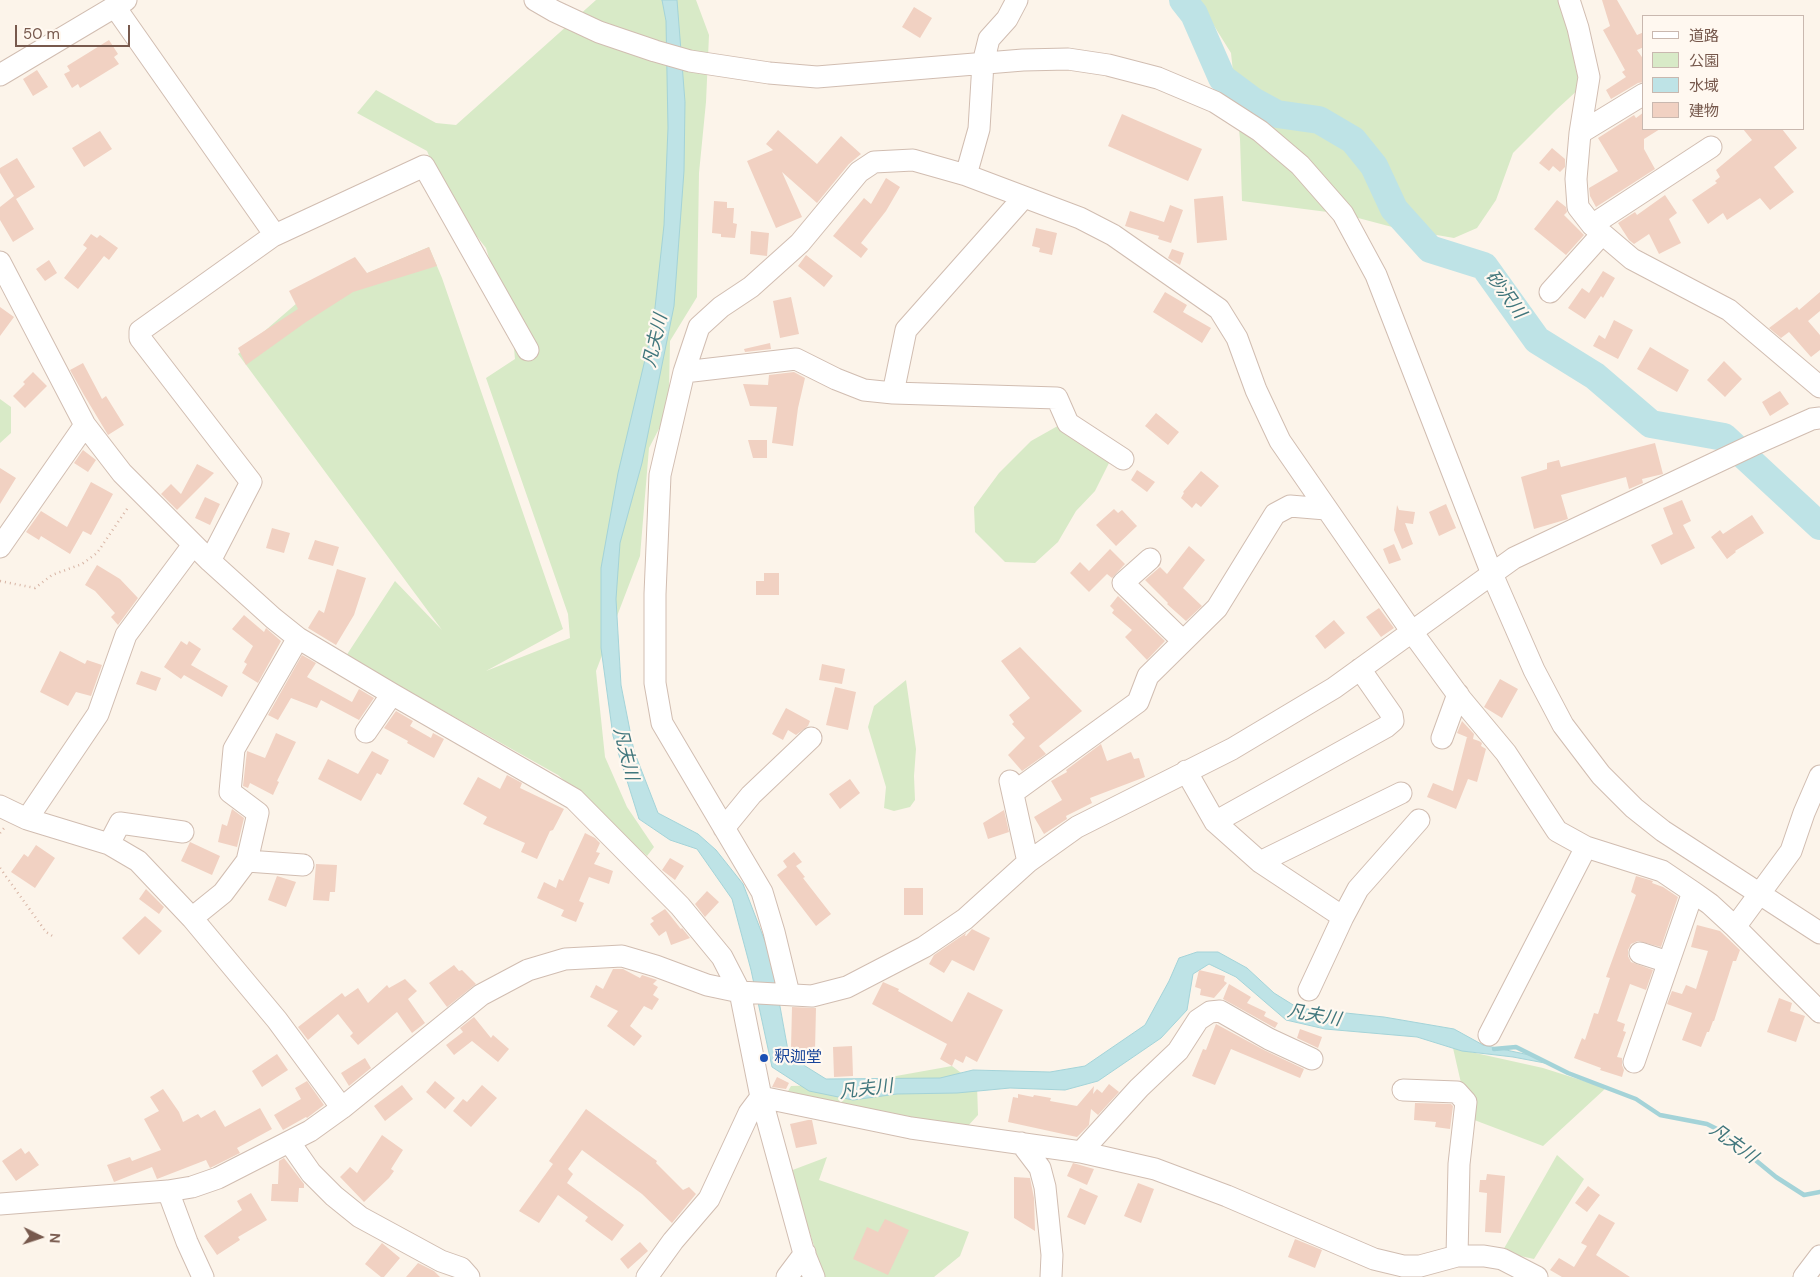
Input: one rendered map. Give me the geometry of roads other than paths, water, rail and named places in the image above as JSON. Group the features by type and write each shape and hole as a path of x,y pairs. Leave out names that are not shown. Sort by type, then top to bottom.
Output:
{"street":[{"path":"535,0 600,32 655,51 690,61 769,73 817,77 982,63 1068,59 1108,65 1158,78 1215,102 1260,130 1300,165 1343,214 1376,275 1492,574 1534,670 1559,717 1601,775 1634,808 1663,831 1820,933"},
{"path":"966,175 979,128 982,63 989,39 1007,19 1017,0"},
{"path":"1569,0 1578,28 1589,76 1580,133 1576,179 1578,207 1597,230 1632,259 1729,310 1820,387"},
{"path":"0,75 121,3 270,228 272,236"},
{"path":"1580,133 1642,95"},
{"path":"1550,292 1597,230 1711,147"},
{"path":"789,994 762,892 662,723 655,683 655,594 660,475 684,372 699,327 721,307 751,287 800,243 859,172 874,162 912,160 966,175 1080,218 1113,235 1219,308 1237,338 1256,390 1280,441 1412,632 1458,694 1506,753 1557,830 1586,847 1662,871 1693,892 1710,904 1735,927 1820,1012"},
{"path":"210,561 250,482 140,338 140,331 272,236 424,166 528,350"},
{"path":"893,393 906,330 1024,197"},
{"path":"0,262 85,426 122,473 210,561 298,638 574,799 680,906 722,957 740,992 761,1097 805,1253 814,1277"},
{"path":"684,372 796,359 836,379 864,390 893,393 1056,398 1068,423 1123,459"},
{"path":"0,1204 168,1191 192,1187 218,1178 310,1131 342,1108 481,996 528,970 565,959 622,956 656,966 707,985 740,992 812,996 847,987 924,947 965,919 1028,862 1077,826 1232,749 1334,688 1514,558 1753,445 1820,418"},
{"path":"0,547 85,426"},
{"path":"1028,862 1012,787 1138,702 1148,676 1217,608 1274,514 1290,506 1326,509"},
{"path":"27,819 98,714 126,635 193,544"},
{"path":"1150,559 1123,583 1183,642"},
{"path":"192,918 223,893 247,861 258,813 230,792 234,749 298,638"},
{"path":"1215,822 1386,727 1393,721 1392,715 1360,669"},
{"path":"366,732 392,694"},
{"path":"1442,738 1458,694"},
{"path":"724,828 751,795 811,738"},
{"path":"1186,772 1215,822 1260,862 1343,917"},
{"path":"1735,927 1791,851 1804,813 1820,776"},
{"path":"1260,862 1401,793"},
{"path":"0,806 27,819 109,844 138,861 192,918 277,1020 342,1108"},
{"path":"1308,990 1358,889 1419,820"},
{"path":"109,844 120,823 183,832"},
{"path":"1489,1035 1586,847"},
{"path":"247,861 303,865"},
{"path":"1634,1062 1693,892"},
{"path":"1640,953 1668,962"},
{"path":"1081,1152 1139,1088 1178,1051 1198,1020 1210,1012 1220,1011 1269,1039 1312,1059"},
{"path":"1403,1090 1458,1092 1466,1102 1459,1164 1458,1256"},
{"path":"761,1097 911,1128 1081,1152 1155,1169 1227,1196 1374,1259 1403,1266 1420,1266 1458,1256 1484,1256 1502,1259 1537,1277"},
{"path":"647,1277 673,1241 710,1199 749,1113 761,1097"},
{"path":"290,1142 311,1173 334,1196 360,1217 426,1253 461,1268 469,1277"},
{"path":"1021,1144 1040,1168 1045,1187 1054,1274"},
{"path":"168,1191 187,1242 203,1277"},
{"path":"787,1277 805,1253"},
{"path":"1804,1277 1820,1256"}],"water":[{"path":"662,0 677,0 685,102 684,171 674,306 642,463 620,543 616,599 621,685 634,751 658,813 698,834 716,850 743,884 771,957 789,1056 826,1079 940,1078 973,1070 1050,1072 1085,1066 1145,1025 1179,958 1197,952 1218,952 1247,968 1274,993 1298,1008 1384,1017 1454,1029 1483,1045 1534,1056 1550,1064 1513,1057 1462,1051 1417,1037 1325,1029 1286,1020 1236,977 1209,964 1193,974 1187,1010 1161,1038 1098,1081 1065,1090 1010,1088 957,1093 897,1094 853,1100 809,1091 772,1067 751,970 732,899 697,849 670,840 639,819 613,736 601,648 601,568 618,473 653,326 664,225 668,128 666,21"}],"waterway":[{"name":"砂沢川","path":"1183,0 1194,14 1222,78 1253,101 1277,114 1319,120 1353,140 1374,166 1394,209 1430,249 1484,266 1537,340 1595,376 1651,424 1724,437 1820,526"},
{"name":"凡夫川","path":"1494,1049 1516,1047 1568,1073 1636,1099 1660,1115 1707,1124 1719,1130 1776,1177 1804,1195 1820,1192"}],"place":[{"name":"釈迦堂","path":"764,1058"}]}
